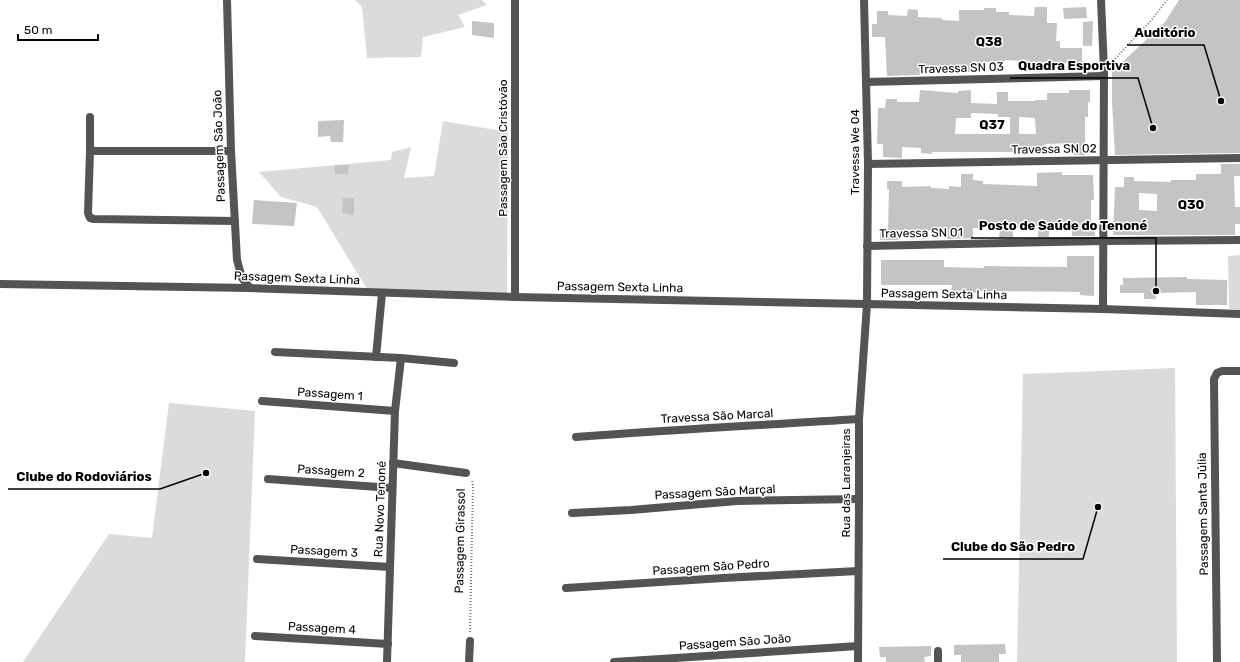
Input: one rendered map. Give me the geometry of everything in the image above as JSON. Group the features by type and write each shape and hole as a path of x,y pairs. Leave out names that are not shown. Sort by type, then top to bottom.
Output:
{"street":[{"name":"Passagem São João","path":"227,0 230,151 237,260 242,278 250,288"},
{"name":"Passagem São Cristóvão","path":"514,297 516,0"},
{"name":"Travessa We 04","path":"864,0 868,164 866,304"},
{"path":"1101,0 1104,73 1103,309"},
{"name":"Travessa SN 03","path":"866,82 1104,73"},
{"path":"90,117 88,213 90,218 235,221"},
{"path":"90,151 230,151"},
{"name":"Travessa SN 02","path":"868,164 1240,158"},
{"name":"Travessa SN 01","path":"867,246 1240,240"},
{"name":"Passagem Sexta Linha","path":"0,284 250,288 514,297 1103,309 1240,314"},
{"path":"376,357 382,293"},
{"name":"Rua das Laranjeiras","path":"858,662 858,419 866,304"},
{"path":"275,352 401,358 454,363"},
{"name":"Rua Novo Tenoné","path":"387,662 395,411 401,358"},
{"name":"Passagem Santa Júlia","path":"1217,662 1214,379 1216,373 1222,371 1240,371"},
{"name":"Passagem 1","path":"262,401 395,411"},
{"name":"Travessa São Marcal","path":"576,437 666,430 858,419"},
{"name":"Passagem Girassol","path":"393,463 466,473"},
{"name":"Passagem 2","path":"268,479 392,488"},
{"name":"Passagem São Marçal","path":"572,513 631,510 737,501 859,499"},
{"name":"Passagem 3","path":"257,559 390,567"},
{"name":"Passagem São Pedro","path":"566,588 858,571"},
{"name":"Passagem 4","path":"255,636 388,644"},
{"path":"469,662 470,641"},
{"name":"Passagem São João","path":"614,662 858,646"},
{"path":"938,651 938,662"}],"path":[{"path":"1104,73 1150,22 1167,0"},
{"name":"Passagem Girassol","path":"466,473 471,477 473,485 470,641"}],"shaded area":[{"path":"355,0 482,0 487,5 458,15 465,27 423,37 421,57 367,58 362,7"},
{"path":"443,121 508,132 507,294 367,289 317,207 281,197 259,172 391,160 392,152 411,147 404,178 434,176"},
{"path":"1240,255 1240,310 1229,309 1228,256"},
{"path":"1175,368 1177,662 1017,662 1023,374"},
{"path":"169,403 255,411 245,662 23,662 109,534 152,538"}],"building":[{"path":"1179,0 1240,0 1240,153 1115,155 1112,72 1165,22"},
{"path":"1035,7 1047,7 1047,23 1057,23 1056,41 1060,41 1060,48 1082,48 1082,71 1069,71 1069,63 1022,64 1022,61 1005,60 1005,62 983,62 983,69 970,69 970,72 958,72 958,70 920,71 920,75 887,76 885,37 872,37 872,24 877,24 877,11 888,11 888,15 907,16 908,9 918,10 918,17 942,18 942,20 959,21 959,10 984,10 984,8 996,8 996,12 1009,12 1009,15 1034,16"},
{"path":"1086,7 1087,18 1064,19 1063,8"},
{"path":"472,21 494,23 494,38 472,35"},
{"path":"1093,21 1092,46 1083,46 1083,22"},
{"path":"920,90 958,93 958,91 971,90 971,103 997,104 997,92 1008,92 1008,101 1035,101 1047,100 1047,93 1069,93 1069,90 1090,90 1088,117 1085,117 1085,155 1074,155 1073,143 1045,144 1045,151 1024,152 932,152 932,154 921,153 921,148 902,147 902,158 883,157 883,144 877,144 878,108 885,108 886,99 897,99 897,102 919,102","holes":["971,113 998,114 998,117 1010,117 1010,134 955,134 956,118 971,118","1019,117 1035,118 1036,134 1019,134"]},
{"path":"344,120 343,142 331,142 330,136 318,137 318,121"},
{"path":"1221,164 1240,164 1240,176 1234,176 1235,207 1240,207 1240,224 1235,224 1235,235 1113,235 1115,187 1124,187 1124,177 1134,177 1134,181 1171,182 1171,180 1196,180 1196,174 1221,174","holes":["1139,193 1157,194 1157,211 1139,210"]},
{"path":"335,165 349,165 348,174 335,174"},
{"path":"1062,172 1062,175 1093,175 1094,200 1091,200 1091,225 1095,225 1095,236 1072,236 1072,228 1049,229 1049,237 1038,237 1038,226 1020,226 1020,228 1013,227 1013,237 999,238 1000,228 973,228 973,238 947,239 947,230 898,230 898,240 880,240 880,231 888,231 889,189 887,189 887,181 902,181 902,187 931,186 931,188 949,189 949,186 961,187 961,174 973,174 973,180 983,181 983,184 1037,186 1037,173"},
{"path":"343,198 354,198 354,215 342,213"},
{"path":"254,200 297,203 294,226 252,224"},
{"path":"1067,256 1094,256 1094,296 1080,295 1080,292 951,292 952,285 881,285 881,260 944,260 944,267 1067,267"},
{"path":"1187,277 1187,279 1227,280 1227,305 1196,305 1196,292 1156,293 1156,299 1144,299 1144,293 1120,293 1120,285 1123,285 1123,278"},
{"path":"1005,644 1006,654 999,654 999,662 961,662 961,655 954,655 954,645"},
{"path":"931,646 931,656 924,657 925,662 886,662 886,657 880,657 879,647"}],"place":[{"name":"Auditório","path":"1221,101"},
{"name":"Quadra Esportiva","path":"1153,128"},
{"name":"Posto de Saúde do Tenoné","path":"1156,291"},
{"name":"Clube do Rodoviários","path":"206,473"},
{"name":"Clube do São Pedro","path":"1098,507"}],"district":[{"name":"Q38","path":"989,41"},
{"name":"Q37","path":"992,124"},
{"name":"Q30","path":"1191,204"}]}
